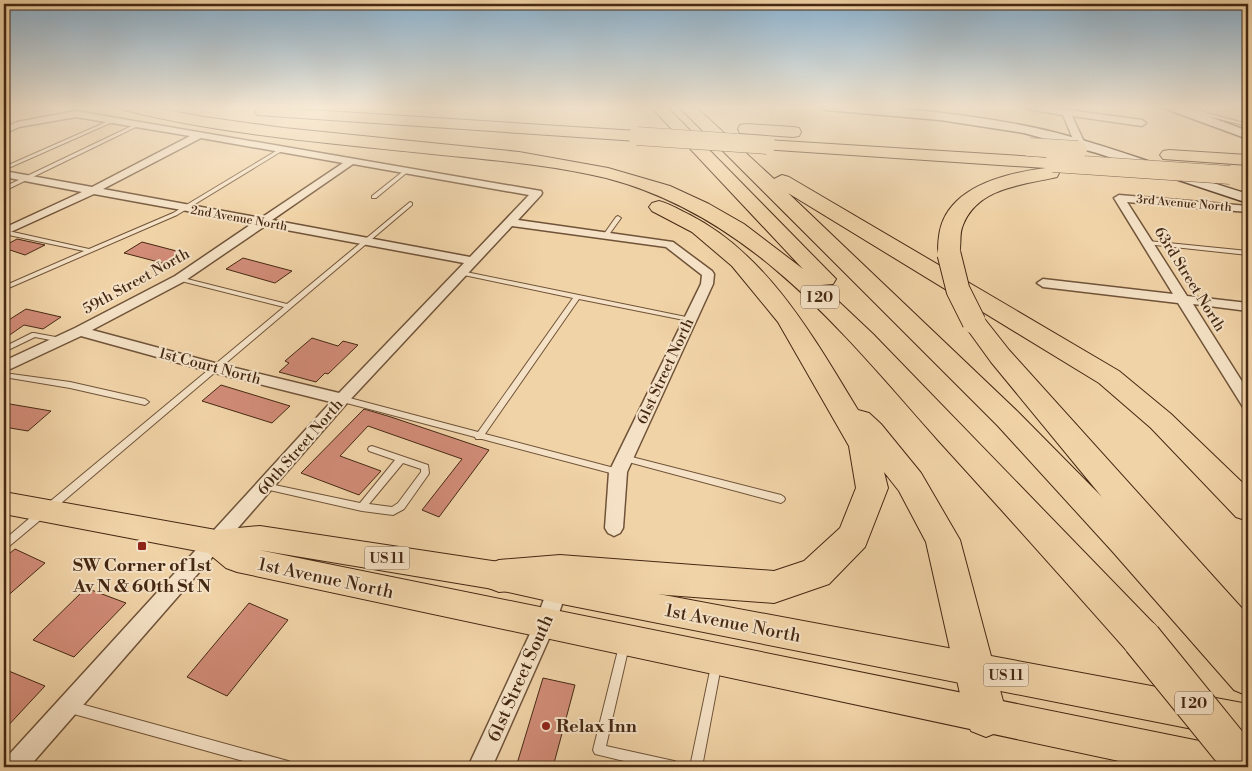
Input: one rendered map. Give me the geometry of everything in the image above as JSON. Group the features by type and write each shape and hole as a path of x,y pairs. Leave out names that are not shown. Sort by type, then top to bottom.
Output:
{"highway":[{"name":"I 20","path":"376,142 537,160 594,170 648,185 702,207 754,240 803,280 1073,560 1142,639 1246,767"},
{"path":"693,142 942,402 1073,560"},
{"path":"723,142 1053,162 1239,176"},
{"path":"742,142 1008,419 1204,609 1248,643"},
{"path":"743,142 810,199 1109,377 1162,421 1248,508"},
{"path":"883,142 1029,146 1248,160"},
{"path":"494,155 574,172 641,197 699,228 740,261 788,320 835,396 864,446 872,488 853,536 816,573 774,587 560,571 499,576"},
{"path":"1119,167 1075,170 1021,178 995,186 965,205 954,220 950,232 949,254 958,290 974,322 1204,609 1248,676"},
{"path":"835,396 871,432 910,482 943,540 986,716"}],"main road":[{"name":"1st Avenue North","path":"4,503 216,542 260,538 499,576 557,589 1248,722"},
{"name":"1st Avenue North","path":"216,542 237,560 1234,767"}],"street":[{"path":"4,232 92,191 187,142"},
{"path":"241,142 408,170"},
{"name":"3rd Avenue North","path":"1072,142 1248,199"},
{"name":"59th Street North","path":"4,367 80,331 179,279 352,161"},
{"name":"60th Street North","path":"13,767 342,399 537,193 408,170"},
{"name":"2nd Avenue North","path":"4,174 474,261"},
{"name":"3rd Avenue North","path":"1119,198 1248,209"},
{"name":"63rd Street North","path":"1119,198 1185,300 1248,403"},
{"path":"509,222 606,235"},
{"name":"61st Street North","path":"606,235 669,244 708,274 707,284 621,465"},
{"path":"1043,283 1248,307"},
{"name":"1st Court North","path":"80,331 215,368 342,399"},
{"path":"614,528 621,465"},
{"name":"61st Street South","path":"480,767 545,625 557,589"}],"lane":[{"path":"4,169 65,142"},
{"path":"4,189 102,142"},
{"path":"4,288 184,208 283,149"},
{"path":"374,197 408,170"},
{"path":"4,546 410,204"},
{"path":"606,235 618,218"},
{"path":"4,232 90,251"},
{"path":"1148,243 1248,253"},
{"path":"461,273 689,319"},
{"path":"179,279 289,306"},
{"path":"479,437 577,297"},
{"path":"4,350 34,335 61,340"},
{"path":"4,375 70,386 145,402"},
{"path":"342,399 479,437 781,499"},
{"path":"265,486 393,512 401,506 425,473 425,466 372,449"},
{"path":"362,507 401,459"},
{"path":"625,642 599,750 674,767"},
{"path":"696,767 718,661"},
{"path":"68,706 253,763 288,767"}],"building":[{"path":"17,239 45,245 25,255 4,248 4,246"},
{"path":"142,242 188,254 170,265 124,253"},
{"path":"243,258 292,271 275,283 226,269"},
{"path":"26,309 61,317 43,329 24,325 4,339 4,323"},
{"path":"312,338 338,346 343,341 358,345 328,374 325,373 316,382 279,372 289,363 285,361"},
{"path":"221,385 290,406 272,423 202,401"},
{"path":"4,403 51,411 28,431 4,427"},
{"path":"364,409 489,450 439,517 422,510 462,459 368,426 340,456 381,471 359,495 301,473"},
{"path":"15,549 45,563 4,599 4,558"},
{"path":"86,588 126,603 74,657 33,640"},
{"path":"249,603 288,620 227,696 187,677"},
{"path":"4,669 45,686 4,730"},
{"name":"Relax Inn","path":"543,678 575,685 553,767 516,767"}],"place":[{"name":"SW Corner of 1st Av N & 60th St N","path":"142,546"},
{"name":"Relax Inn","path":"546,726"}]}
